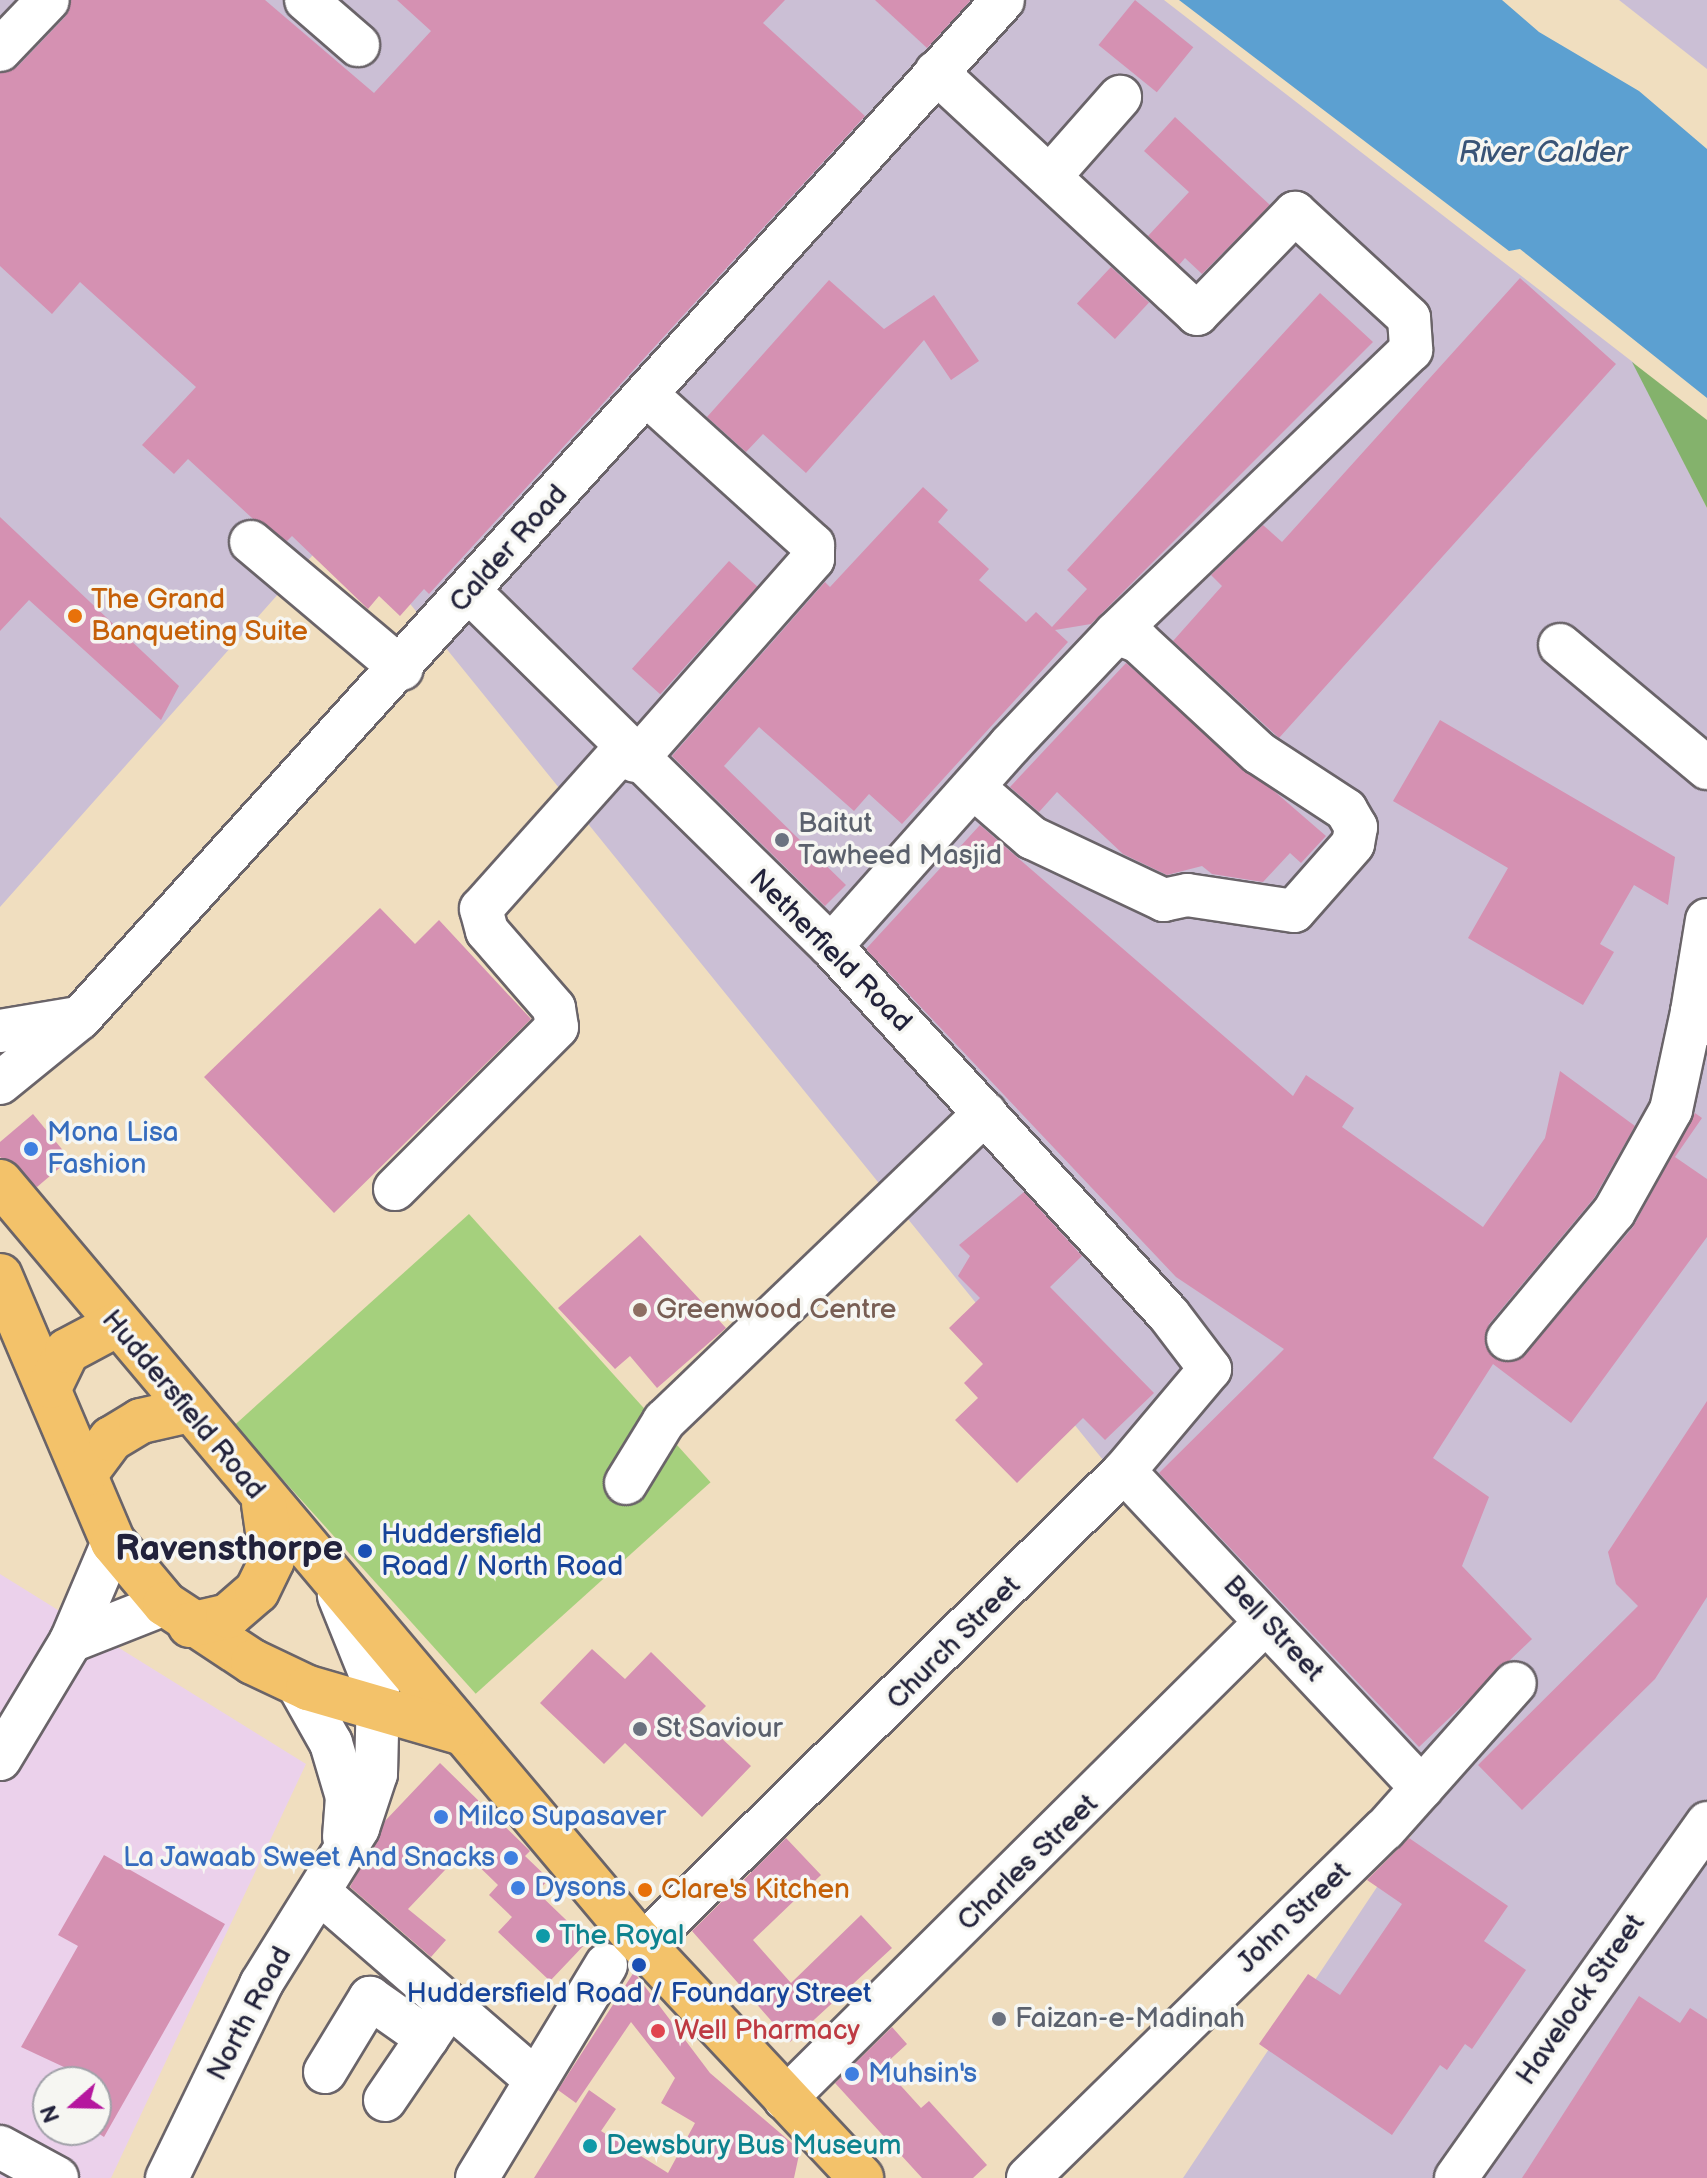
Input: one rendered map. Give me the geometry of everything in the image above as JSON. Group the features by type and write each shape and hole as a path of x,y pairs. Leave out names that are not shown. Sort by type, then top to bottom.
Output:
{"highway":[{"name":"Huddersfield Road","path":"0,1182 185,1411 463,1733 624,1955 785,2099 861,2178"},
{"path":"0,1276 50,1386 113,1542 178,1615 297,1683 463,1733"},
{"path":"50,1386 67,1351 116,1325"},
{"path":"85,1474 111,1439 141,1421 185,1411"},
{"path":"178,1615 228,1616 257,1591 272,1560 264,1504"}],"street":[{"path":"0,50 48,0"},
{"path":"306,0 358,45"},
{"name":"Calder Road","path":"0,1083 80,1018 471,593 646,394 1003,0"},
{"path":"831,946 1116,633 1411,350 1409,318 1295,213 1197,314 1052,174 936,72"},
{"path":"1052,174 1120,97"},
{"path":"395,1189 557,1027 554,1008 487,931 481,909 813,559 813,545 646,394"},
{"path":"251,542 402,669"},
{"name":"Netherfield Road","path":"471,593 629,755 831,946 1175,1321"},
{"path":"974,788 1032,838 1164,900 1187,895 1294,911 1306,904 1353,844 1356,827 1346,810 1259,753 1139,642 1116,633"},
{"path":"1560,645 1707,768"},
{"path":"1508,1339 1614,1212 1671,1110 1700,1018 1707,920"},
{"path":"0,1031 80,1018"},
{"path":"626,1483 664,1421 985,1113"},
{"name":"Church Street","path":"477,2178 535,2079 624,1955 1124,1471 1210,1369 1175,1321"},
{"name":"Bell Street","path":"1124,1471 1422,1788"},
{"path":"0,1759 71,1641 113,1542"},
{"name":"North Road","path":"167,2178 261,1984 342,1854 376,1774 378,1706 368,1658 330,1576"},
{"path":"71,1641 178,1615"},
{"name":"Charles Street","path":"785,2099 1266,1622"},
{"name":"North Road","path":"297,1683 331,1743 347,1797 342,1854"},
{"name":"John Street","path":"1028,2178 1422,1788 1515,1683"},
{"name":"Havelock Street","path":"1456,2178 1707,1823"},
{"path":"319,1892 438,2022"},
{"path":"325,2072 370,1998 438,2022 535,2079"},
{"path":"385,2100 438,2022"},
{"path":"0,2147 57,2178"}],"shaded area":[{"path":"0,0 1164,0 1634,363 1707,508 1707,2178 1183,2178 1433,1803 1171,1544 343,521 0,907"},
{"path":"1619,0 1707,0 1707,69"},
{"path":"0,1574 306,1764 111,2178 0,2178"}],"green space":[{"path":"1632,362 1707,420 1707,508"},
{"path":"469,1214 711,1482 476,1694 234,1425"}],"water":[{"name":"River Calder","path":"1179,0 1502,0 1539,32 1639,91 1707,149 1707,398 1520,249 1509,251"}],"building":[{"path":"71,0 265,0 374,93 431,31 397,0 785,0 763,23 865,116 429,594 424,589 400,616 379,596 368,609 292,536 287,541 252,518 188,459 174,474 142,445 196,387 80,282 52,314 0,266 0,73 17,67 65,17"},
{"path":"875,0 971,0 927,48"},
{"path":"1135,0 1193,47 1157,92 1098,45"},
{"path":"1175,117 1270,205 1202,274 1185,258 1179,265 1148,236 1189,192 1144,151"},
{"path":"1111,267 1149,302 1115,339 1077,304"},
{"path":"1520,278 1616,364 1279,738 1173,641 1222,586 1211,575 1263,525 1282,542"},
{"path":"829,280 884,329 934,295 979,361 951,380 924,340 806,473 763,434 746,452 707,417"},
{"path":"1320,293 1373,342 1091,624 1055,630 1068,642 902,824 869,794 854,811 759,727 724,766 846,885 825,906 672,756 825,582 830,587 923,487 948,510 938,522 989,569 979,580 1026,622 1036,612 1052,627 1087,589 1067,570"},
{"name":"The Grand Banqueting Suite","path":"0,517 179,686 161,720 29,600 0,631"},
{"path":"729,561 757,586 660,694 632,669"},
{"path":"1126,663 1326,836 1301,863 1290,853 1263,882 1212,874 1202,866 1167,875 1123,854 1057,792 1039,812 1010,787"},
{"path":"1440,720 1675,857 1668,905 1634,885 1600,944 1614,952 1583,1005 1468,938 1508,868 1393,801"},
{"path":"980,825 1293,1096 1306,1075 1354,1108 1342,1127 1483,1227 1545,1138 1560,1071 1635,1126 1594,1198 1489,1324 1485,1346 1503,1362 1526,1354 1633,1227 1695,1113 1702,1118 1675,1157 1707,1179 1707,1237 1571,1423 1493,1364 1433,1458 1489,1497 1462,1566 1532,1639 1419,1747 1159,1473 1284,1349 1176,1277 866,949"},
{"path":"380,908 415,944 439,920 531,1019 334,1213 204,1077"},
{"name":"Mona Lisa Fashion","path":"33,1114 70,1159 37,1187 0,1157 0,1142"},
{"path":"1024,1192 1082,1256 1050,1287 1154,1393 1105,1440 1083,1418 1017,1483 955,1420 978,1398 964,1383 983,1364 949,1328 980,1298 958,1276 970,1256 959,1245"},
{"path":"640,1235 726,1328 657,1388 630,1356 615,1369 558,1308"},
{"path":"1707,1401 1707,1597 1655,1679 1522,1810 1478,1765 1638,1606 1616,1584 1608,1552"},
{"name":"St Saviour","path":"592,1649 625,1679 651,1652 706,1706 697,1715 751,1766 702,1817 625,1743 604,1764 540,1703"},
{"path":"440,1763 530,1851 525,1856 549,1879 537,1892 588,1941 550,1981 498,1932 512,1917 489,1895 498,1885 463,1851 408,1909 446,1940 431,1957 350,1887 385,1821"},
{"path":"786,1838 821,1875 753,1940 791,1983 861,1915 892,1948 790,2042 692,1931"},
{"path":"1409,1838 1508,1906 1484,1941 1526,1970 1472,2049 1465,2044 1447,2070 1440,2065 1392,2135 1259,2044 1308,1974 1340,1995 1402,1904 1367,1880"},
{"path":"104,1855 225,1924 112,2123 112,2066 62,2066 21,2047 78,1946 58,1935"},
{"path":"634,1972 710,2073 800,2150 794,2178 534,2178 589,2090 616,2109 601,2131 668,2173 695,2123 661,2103 675,2078 631,2022 576,2103 558,2090"},
{"path":"1639,1996 1680,2023 1690,2008 1707,2019 1707,2178 1522,2178"},
{"path":"892,2027 907,2044 883,2066 921,2108 929,2101 987,2165 973,2178 922,2178 835,2083"}],"place":[{"name":"The Grand Banqueting Suite","path":"75,616"},
{"name":"Baitut Tawheed Masjid","path":"782,840"},
{"name":"Mona Lisa Fashion","path":"31,1149"},
{"name":"Greenwood Centre","path":"640,1310"},
{"name":"Huddersfield Road / North Road","path":"365,1551"},
{"name":"St Saviour","path":"640,1729"},
{"name":"Milco Supasaver","path":"441,1817"},
{"name":"La Jawaab Sweet And Snacks","path":"511,1858"},
{"name":"Dysons","path":"518,1888"},
{"name":"Clare's Kitchen","path":"645,1890"},
{"name":"The Royal","path":"543,1936"},
{"name":"Huddersfield Road / Foundary Street","path":"639,1965"},
{"name":"Faizan-e-Madinah","path":"999,2019"},
{"name":"Well Pharmacy","path":"658,2031"},
{"name":"Muhsin's","path":"852,2074"},
{"name":"Dewsbury Bus Museum","path":"590,2146"}],"district":[{"name":"Ravensthorpe","path":"229,1550"}]}
